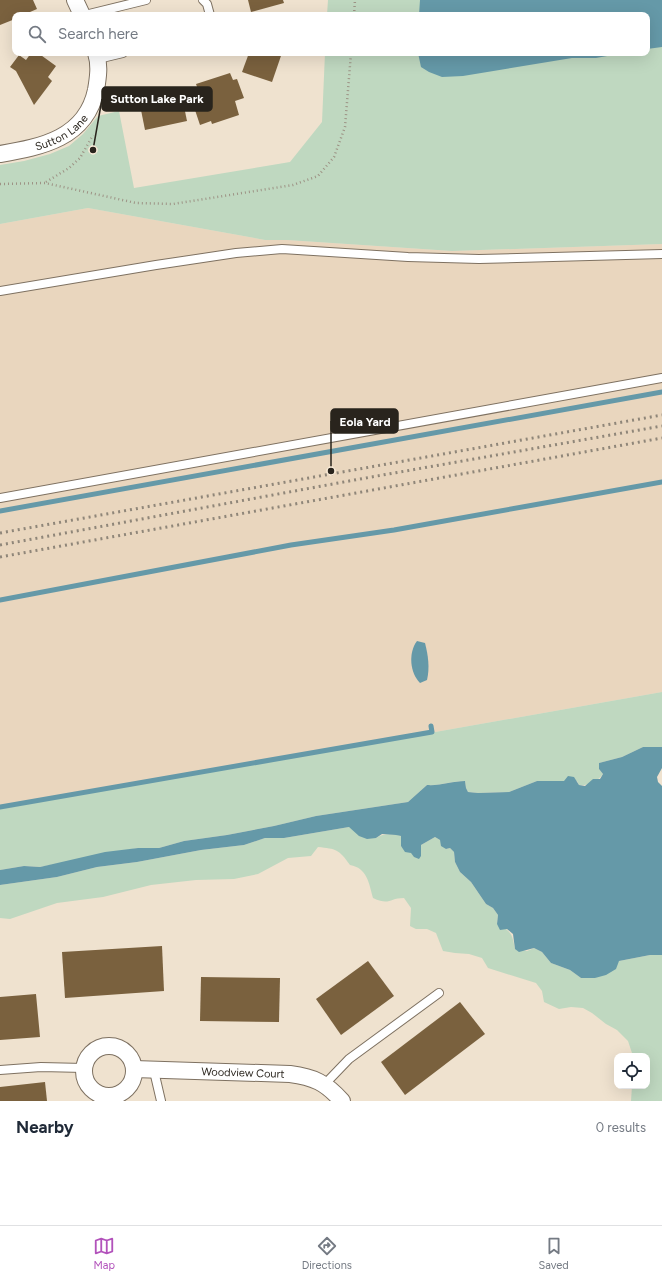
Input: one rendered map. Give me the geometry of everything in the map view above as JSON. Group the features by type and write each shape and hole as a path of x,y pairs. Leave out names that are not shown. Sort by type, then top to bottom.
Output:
{"street":[{"path":"74,0 82,12"},
{"name":"Sutton Lane","path":"0,154 24,150 51,142 70,132 85,116 94,97 98,79 97,56"},
{"path":"110,1046 122,1049 128,1055 134,1069 133,1078 130,1085 124,1091 117,1095 108,1096 100,1094 88,1084 84,1068 91,1054 98,1049 110,1046"},
{"name":"Woodview Court","path":"134,1069 154,1071 290,1074 303,1076 317,1080 342,1101"}],"lane":[{"path":"96,12 146,0"},
{"path":"203,0 207,4 209,12"},
{"path":"0,292 229,254 282,249 408,257 479,259 662,254"},
{"path":"0,498 662,378"},
{"path":"324,1085 349,1059 439,993"},
{"path":"0,1070 41,1067 84,1068"},
{"path":"154,1071 161,1101"}],"path":[{"path":"354,12 355,0"},
{"path":"0,184 45,183 136,203 173,204 292,185 318,176 334,158 345,127 351,56"},
{"path":"45,183 69,168 80,158 94,134"}],"shaded area":[{"path":"88,208 265,240 287,240 452,251 662,244 662,692 0,809 0,224"}],"green space":[{"path":"328,0 662,0 662,244 452,251 287,240 265,240 88,208 0,224 0,165 24,161 50,154 69,146 83,134 98,116 119,111 134,188 290,162 322,122 325,56 650,56 650,12 327,12"},
{"path":"662,692 662,747 643,747 622,757 599,763 599,769 603,774 589,784 579,785 577,781 537,781 509,792 478,793 468,792 465,781 427,785 408,802 316,816 227,835 184,841 159,848 138,848 40,867 24,866 0,870 0,809"},
{"path":"349,827 376,838 388,834 401,836 401,846 411,853 421,856 421,845 435,837 440,840 446,849 450,848 454,852 455,862 460,872 471,882 486,904 493,908 498,915 497,924 510,933 515,949 527,951 534,948 542,952 551,963 570,970 581,978 595,978 619,961 650,955 662,955 662,1101 631,1101 632,1089 650,1089 650,1053 632,1053 628,1041 617,1030 583,1008 571,1007 559,1009 544,1002 542,991 536,983 488,968 482,958 469,954 443,951 436,933 427,929 416,929 410,926 411,908 404,898 386,902 373,898 364,873 360,869 350,865 340,853 333,849 318,847 311,856 288,858 258,874 234,879 196,880 151,885 103,897 57,903 10,919 0,918 0,885 57,877 97,867 137,862 201,850 244,845 265,838 284,838"}],"water":[{"path":"420,0 662,0 662,47 650,49 650,12 419,12"},
{"path":"419,56 607,56 596,58 572,58 463,76 442,77 421,67"},
{"path":"417,641 425,643 428,661 427,680 420,683 414,674 411,663 412,651"},
{"path":"643,747 662,747 662,768 657,777 658,782 662,786 662,955 650,955 619,961 616,969 606,975 595,978 581,978 570,970 551,963 542,952 534,948 519,952 515,949 513,934 507,929 500,930 497,924 498,915 493,908 486,904 471,882 460,872 455,862 454,852 450,848 446,849 441,846 440,840 435,837 421,845 421,856 419,859 414,857 411,853 405,852 401,846 401,836 382,834 376,838 367,839 359,836 349,827 284,838 265,838 244,845 201,850 137,862 97,867 57,877 0,885 0,870 24,866 40,867 105,852 138,848 159,848 184,841 227,835 316,816 408,802 427,785 465,781 468,792 509,792 537,781 564,781 568,776 574,777 579,785 585,786 593,779 600,779 603,774 599,769 599,763 622,757"}],"building":[{"path":"0,0 33,0 37,9 30,12 12,12 12,20 0,25"},
{"path":"248,0 283,0 284,3 251,12"},
{"path":"18,56 26,60 29,56 42,56 56,66 48,77 52,81 34,105 16,71 10,67"},
{"path":"248,56 281,56 272,82 242,72"},
{"path":"230,73 233,80 237,79 244,98 235,101 239,115 212,124 211,121 200,125 191,98 200,95 196,84"},
{"path":"181,92 187,121 145,130 139,100"},
{"path":"162,946 164,991 65,998 62,952"},
{"path":"368,961 394,996 341,1035 316,999"},
{"path":"201,977 280,978 279,1022 200,1021"},
{"path":"36,994 40,1037 0,1040 0,997"},
{"path":"460,1002 485,1034 405,1095 381,1062"},
{"path":"45,1082 47,1101 0,1101 0,1087"}],"waterway":[{"path":"0,511 662,392"},
{"path":"0,600 291,545 394,530 662,482"},
{"path":"0,807 432,732 431,726"}],"railway":[{"path":"0,533 662,415"},
{"path":"0,545 360,479 662,426"},
{"path":"0,557 662,438"}],"place":[{"name":"Sutton Lake Park","path":"93,150"},
{"name":"Eola Yard","path":"331,471"}]}
